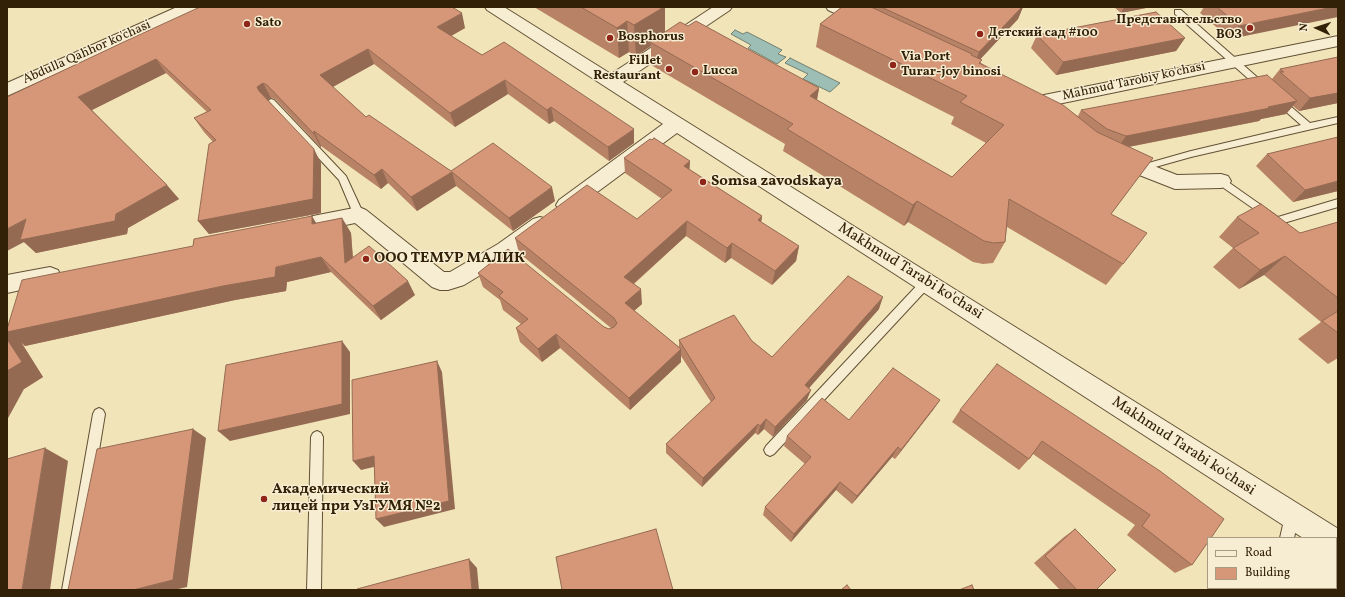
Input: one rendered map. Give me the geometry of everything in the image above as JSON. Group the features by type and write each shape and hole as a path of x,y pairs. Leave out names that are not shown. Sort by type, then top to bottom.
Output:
{"street":[{"path":"611,82 724,7"},
{"path":"834,7 884,31"},
{"name":"Abdulla Qahhor ko'chasi","path":"7,90 183,8"},
{"name":"Makhmud Tarabi ko'chasi","path":"497,8 676,124 1325,537"},
{"name":"Mahmud Tarobiy ko'chasi","path":"1051,116 1027,99 1233,62 1338,41"},
{"path":"296,227 359,215 440,281 448,282 509,253 676,124"},
{"path":"1105,154 1175,182 1221,181"},
{"path":"7,284 70,272"}],"lane":[{"path":"1178,12 1233,62 1309,127"},
{"path":"271,102 343,178 359,215"},
{"path":"1141,168 1191,154 1338,120"},
{"path":"1221,181 1277,221 1338,203"},
{"path":"770,450 926,283"},
{"path":"69,590 99,414"},
{"path":"314,590 317,436"},
{"path":"1287,537 1292,516"}],"water":[{"path":"735,30 743,34 747,32 782,50 778,54 786,57 777,64 748,48 751,45 731,34"},
{"path":"790,58 840,83 830,92 803,79 808,74 785,63"}],"building":[{"path":"200,7 452,7 462,13 437,27 482,55 504,42 634,129 608,147 551,107 547,110 505,80 450,113 368,49 320,75 366,117 369,115 451,171 493,143 552,187 509,218 452,172 411,197 382,169 374,175 314,131 314,134 267,85 263,83 257,87 259,91 314,149 313,199 198,221 209,144 216,140 194,118 211,110 156,59 78,97 167,185 116,214 115,221 20,240 26,219 7,229 7,97"},
{"path":"581,7 664,7 634,25 627,21 617,28"},
{"path":"842,7 871,7 972,54 971,55 982,60 979,63 1063,105 1097,132 1153,158 1111,214 1147,233 1123,264 1009,199 1005,242 994,243 984,241 917,201 913,205 787,129 793,124 650,42 680,22 688,26 696,21 819,88 810,96 952,177 1004,125 960,102 967,96 820,24"},
{"name":"Детский сад #100","path":"881,7 1022,7 979,52"},
{"path":"1217,7 1333,7 1239,26"},
{"path":"1156,12 1185,38 1063,62 1037,35"},
{"path":"1338,57 1338,93 1310,98 1280,72 1284,72 1280,69"},
{"path":"1267,75 1297,101 1268,107 1270,108 1126,136 1107,129 1081,110"},
{"path":"1338,137 1338,181 1305,190 1267,154"},
{"path":"654,138 690,161 684,166 762,216 758,220 799,246 775,271 732,243 727,248 687,221 624,277 641,289 625,303 681,349 629,398 556,334 538,349 516,328 528,319 499,296 503,292 478,273 508,249 604,327 609,329 614,327 617,323 614,318 515,238 587,185 637,219 672,190 624,158 650,139 652,140"},
{"path":"1261,204 1300,233 1338,222 1338,298 1285,256 1260,270 1233,248 1259,233 1237,217"},
{"path":"312,216 312,224 342,218 345,263 369,246 408,281 373,306 321,257 276,267 275,277 223,286 7,332 22,280 193,246 194,239"},
{"path":"848,276 883,297 805,385 811,390 775,427 766,419 760,426 758,424 703,478 666,444 715,398 679,340 734,315 752,341 772,357"},
{"path":"1338,311 1338,333 1322,321"},
{"path":"7,339 22,362 7,371"},
{"path":"342,341 342,404 218,431 226,365"},
{"path":"437,361 449,501 376,519 374,456 353,461 352,380"},
{"path":"997,364 1160,471 1224,519 1212,537 1207,537 1207,543 1192,565 1142,526 1150,515 1042,441 1029,459 960,410"},
{"path":"893,368 940,400 901,450 898,447 857,496 840,482 794,534 765,507 811,457 787,436 822,398 849,420"},
{"path":"193,429 173,580 133,590 68,590 97,449"},
{"path":"45,448 22,590 7,590 7,459"},
{"path":"656,529 673,590 562,590 556,557"},
{"path":"1075,529 1116,570 1096,590 1077,590 1045,556"},
{"path":"469,559 472,590 357,590 357,589"},
{"path":"847,585 851,590 841,590"},
{"path":"972,585 974,590 959,590"}],"place":[{"name":"Sato","path":"247,24"},
{"name":"Представительство ВОЗ","path":"1250,28"},
{"name":"Детский сад #100","path":"980,34"},
{"name":"Bosphorus","path":"610,38"},
{"name":"Via Port Turar-joy binosi","path":"893,65"},
{"name":"Fillet Restaurant","path":"669,69"},
{"name":"Lucca","path":"695,72"},
{"name":"Somsa zavodskaya","path":"703,182"},
{"name":"ООО ТЕМУР МАЛИК","path":"366,259"},
{"name":"Академический лицей при УзГУМЯ №2","path":"264,499"}]}
